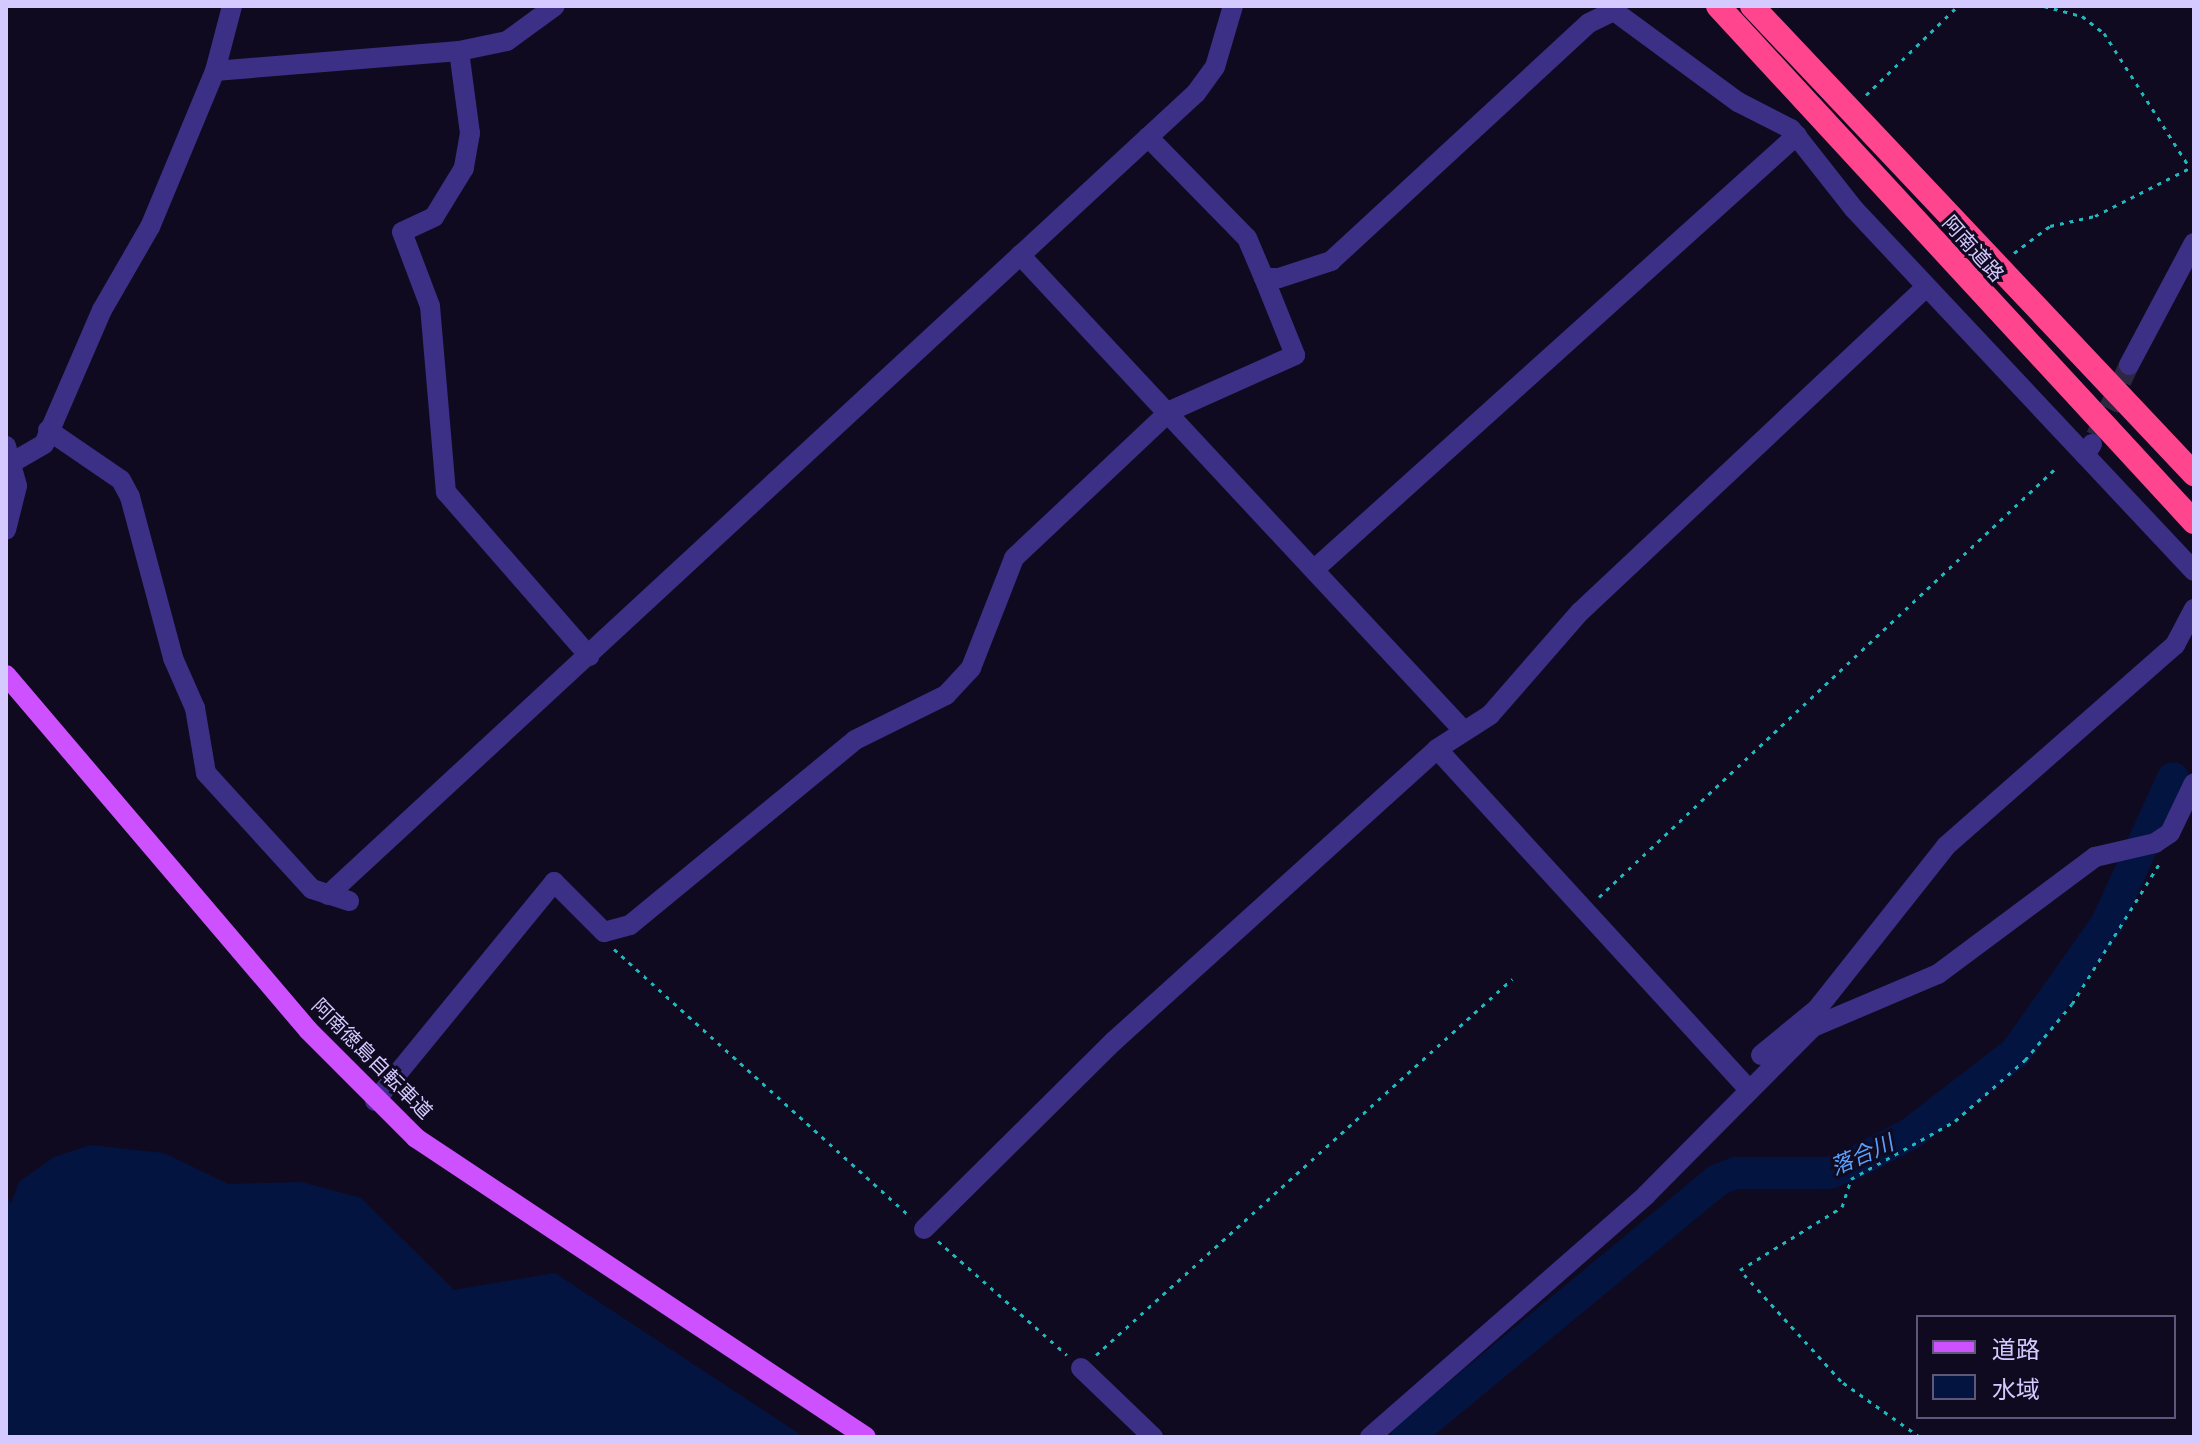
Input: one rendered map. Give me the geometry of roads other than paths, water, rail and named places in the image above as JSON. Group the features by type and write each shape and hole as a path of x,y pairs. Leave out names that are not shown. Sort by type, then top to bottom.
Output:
{"highway":[{"name":"阿南道路","path":"1718,6 2194,522"},
{"name":"阿南道路","path":"1752,6 1996,269 2194,474"}],"main road":[{"name":"阿南徳島自転車道","path":"6,675 375,1101 472,1177 866,1437"}],"street":[{"path":"6,530 17,486 20,454 48,430 150,227 215,71 232,6"},
{"path":"215,71 459,51 507,41 555,6"},
{"path":"328,895 1148,137 1215,67 1233,6"},
{"path":"1264,278 1331,261 1589,23 1614,11 1738,102 1804,142 1926,287 2089,449 2194,571"},
{"path":"459,51 470,133 464,168 434,217 402,232 430,306 446,492 589,656"},
{"path":"1316,568 1804,142 1832,128 1851,112"},
{"path":"375,1101 554,882 604,932 630,925 855,740 946,695 971,668 1014,558 1170,411 1295,355 1247,238 1148,137"},
{"path":"2129,365 2194,243"},
{"path":"1020,255 1170,411 1462,729"},
{"path":"924,1229 1114,1041 1437,749 1462,729 1490,715 1580,612 1926,287"},
{"path":"48,430 121,480 130,497 173,658 195,708 206,773 312,889 349,901"},
{"path":"1370,1437 1646,1195 1783,1032 1817,1009 1946,846 2175,645 2194,609"},
{"path":"1437,749 1743,1083"},
{"path":"1743,1083 1813,1027 1938,974 2095,857 2157,841 2194,783"},
{"path":"1081,1368 1153,1437"}],"water":[{"path":"90,1145 164,1153 228,1184 301,1182 361,1198 454,1290 555,1273 804,1437 6,1437 6,1193 11,1204 19,1182 54,1157"}],"waterway":[{"name":"落合川","path":"1407,1437 1718,1180 1735,1173 1829,1173 1854,1163 1910,1134 2016,1052 2107,923 2173,778"}],"tunnel":[{"path":"2096,436 2129,365"}]}
